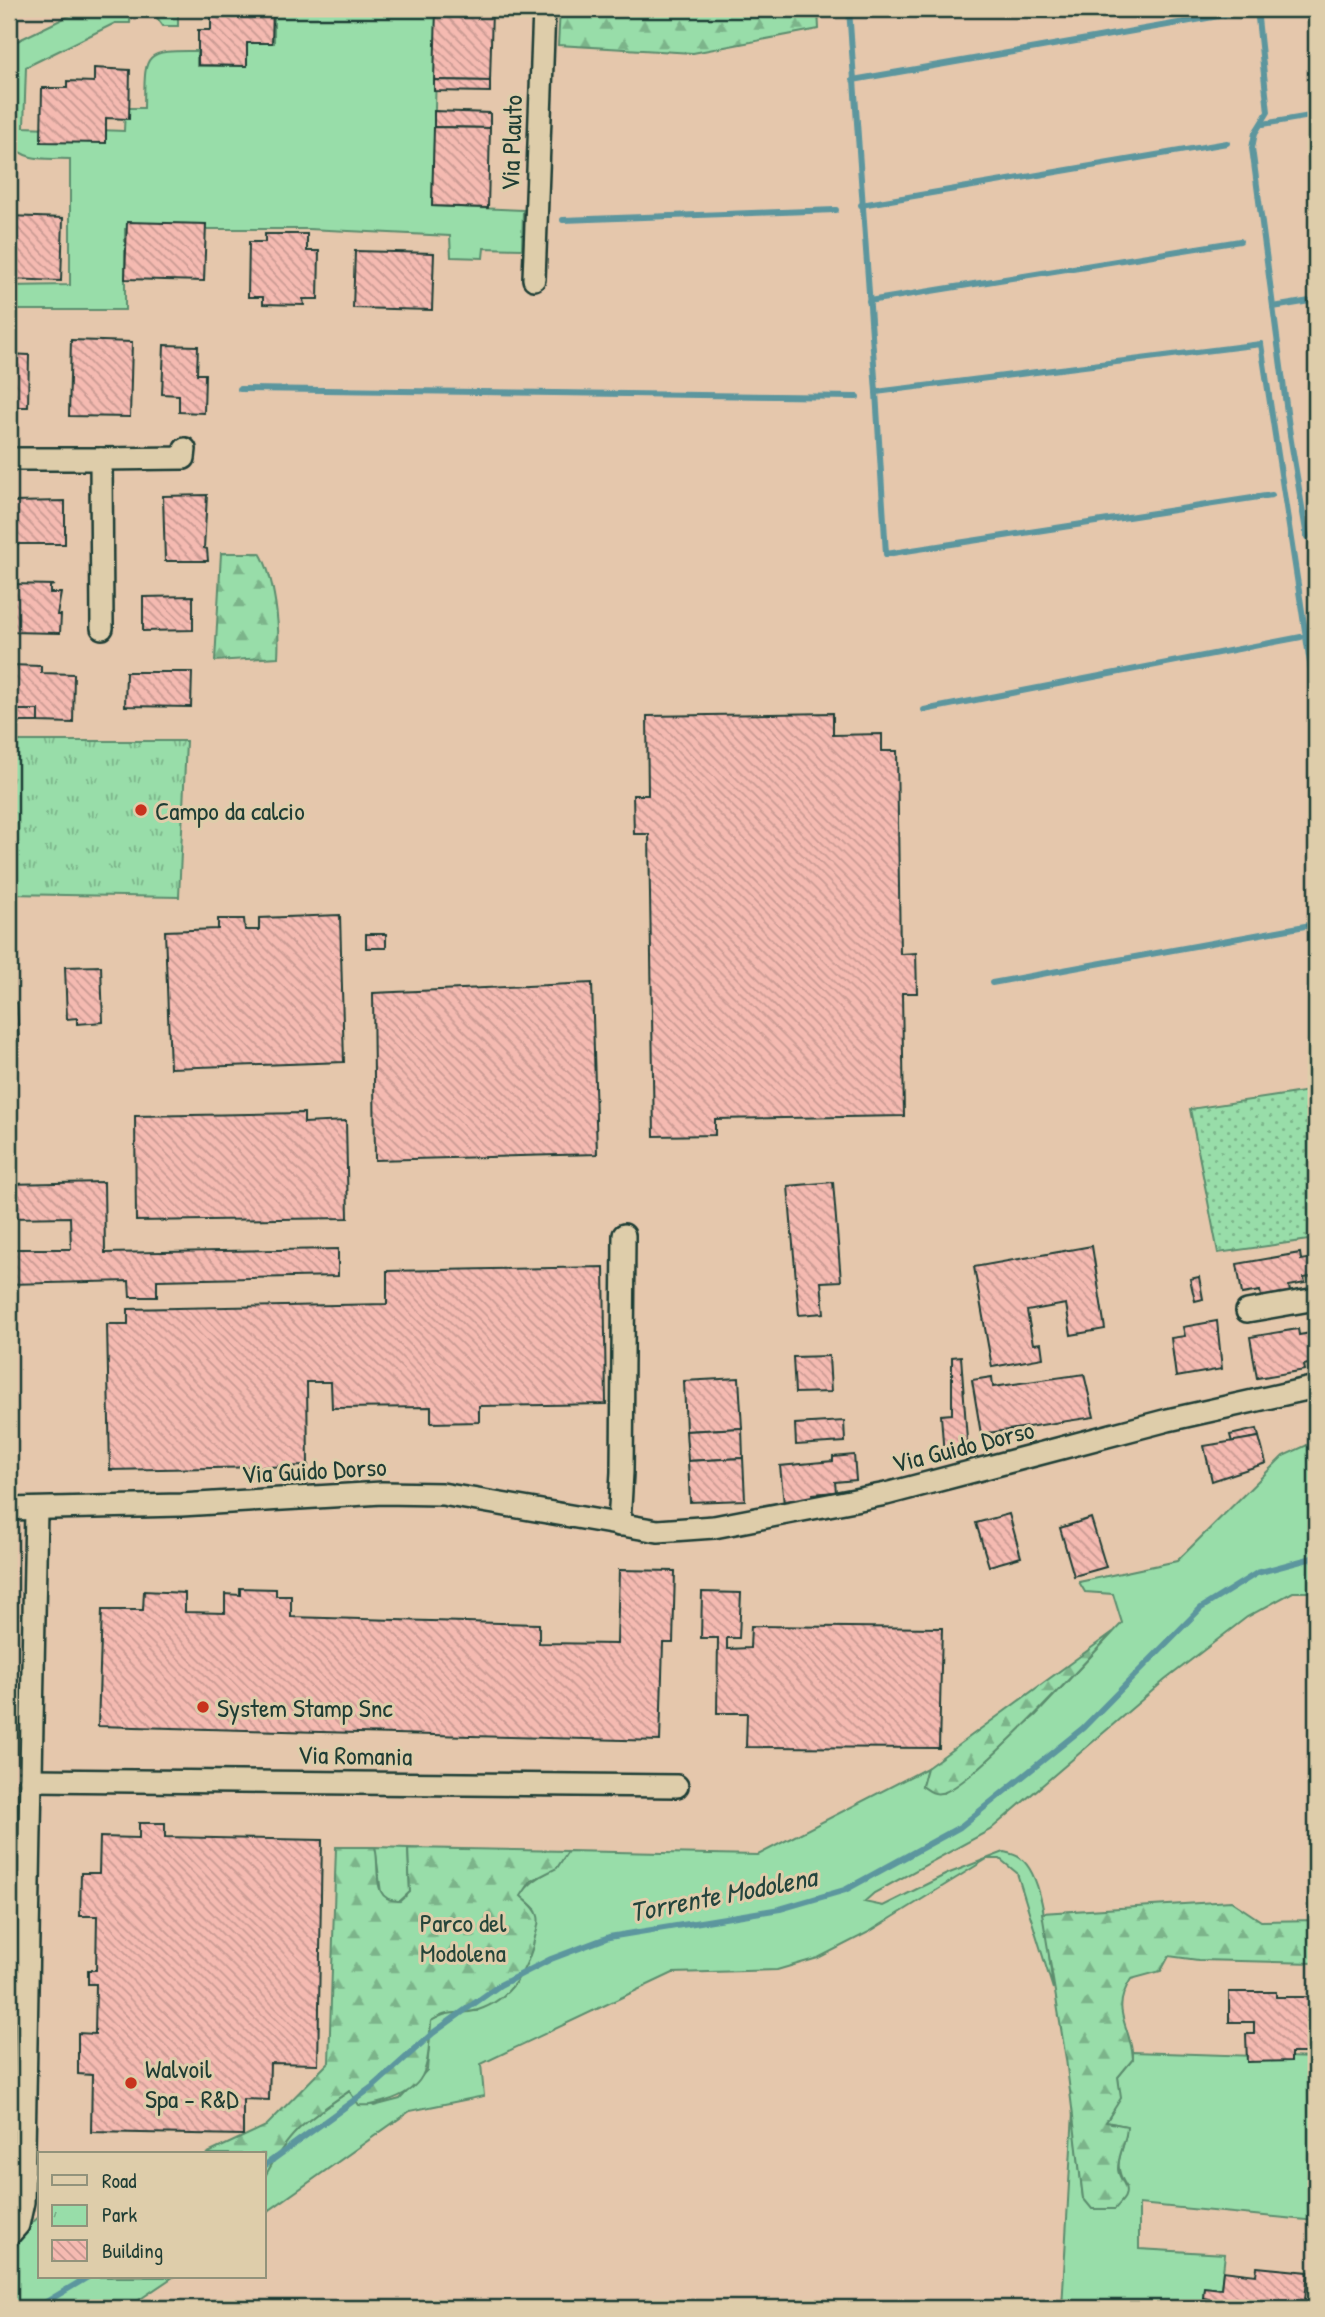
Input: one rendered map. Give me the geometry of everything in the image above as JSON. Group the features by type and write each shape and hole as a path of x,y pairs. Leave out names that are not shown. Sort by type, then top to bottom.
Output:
{"street":[{"name":"Via Plauto","path":"534,278 544,9"},
{"path":"9,459 184,458 185,449"},
{"path":"101,459 102,628"},
{"path":"619,1525 624,1235"},
{"path":"1247,1311 1316,1299"},
{"name":"Via Guido Dorso","path":"9,1509 181,1505 382,1493 430,1494 658,1531 714,1527 886,1494 1161,1421 1316,1387"},
{"path":"9,2235 18,2225 23,2202 36,1509"},
{"name":"Via Romania","path":"31,1780 677,1786"}],"green space":[{"path":"83,9 131,9 130,23 115,23 26,67 24,127 124,131 125,108 144,108 146,66 150,59 165,52 197,51 197,66 246,66 246,43 274,43 274,9 438,9 432,206 523,210 522,249 484,248 483,258 451,257 450,236 308,229 125,229 125,310 9,310 9,286 70,285 70,159 30,157 9,143 9,45"},
{"path":"151,9 191,9 191,12 178,12 178,26 163,26"},
{"path":"560,9 818,9 819,29 693,53 558,45"},
{"path":"221,553 260,553 275,603 278,657 215,661"},
{"path":"9,741 186,741 179,897 9,894"},
{"path":"1316,1090 1316,1239 1218,1253 1190,1109"},
{"name":"Parco del Modolena","path":"1316,1441 1316,1592 1293,1592 1247,1617 1165,1680 990,1830 874,1893 864,1902 883,1906 947,1874 1004,1852 1017,1856 1029,1868 1041,1899 1053,1989 1017,1873 1000,1859 987,1859 869,1932 818,1958 777,1970 673,1973 481,2064 484,2096 410,2111 266,2213 266,2174 275,2154 285,2141 350,2091 374,2106 400,2099 427,2070 431,2021 447,2012 477,2011 535,1909 520,1896 532,1883 556,1866 568,1851 758,1855 927,1768 922,1786 944,1793 1036,1715 1122,1623 1113,1594 1085,1592 1079,1582 1177,1561 1283,1456"},
{"path":"1113,1632 1028,1722 976,1770 941,1793 933,1793 922,1786 927,1768"},
{"name":"Parco del Modolena","path":"336,1847 375,1847 380,1890 390,1900 400,1901 410,1892 408,1848 568,1851 557,1868 531,1881 521,1896 538,1916 532,1949 523,1971 509,1991 489,2005 471,2012 450,2013 431,2021 427,2061 419,2080 412,2088 386,2101 367,2105 359,2105 349,2091 291,2137 266,2175 266,2152 210,2152 266,2126 329,2062"},
{"path":"375,1847 408,1848 410,1892 400,1902 386,1899 381,1893"},
{"path":"1231,1901 1261,1921 1316,1920 1316,1963 1198,1960 1169,1956 1161,1971 1131,1979 1121,2010 1133,2059 1118,2077 1121,2098 1106,2122 1127,2126 1118,2169 1126,2192 1115,2209 1092,2209 1083,2198 1066,2059 1042,1913"},
{"path":"1313,1978 1316,1978 1316,2221 1139,2204 1139,2249 1225,2254 1221,2289 1204,2287 1203,2298 1209,2299 1208,2308 1062,2308 1073,2112 1083,2198 1126,2186 1121,2177 1119,2162 1126,2126 1106,2122 1120,2098 1118,2077 1133,2059 1133,2052 1315,2058"},
{"path":"38,2218 38,2278 172,2278 127,2308 9,2308 12,2258 29,2226"}],"building":[{"path":"211,9 273,9 272,43 247,43 247,66 198,65 198,30 211,30"},
{"path":"436,9 492,9 490,81 434,80"},
{"path":"94,68 130,70 129,119 106,118 106,143 41,142 42,88 67,88 67,81 94,82"},
{"path":"434,80 490,81 490,92 434,91"},
{"path":"434,111 490,113 490,128 434,127"},
{"path":"434,127 490,128 488,208 432,206"},
{"path":"9,216 63,218 61,281 9,279"},
{"path":"127,222 206,224 204,281 125,279"},
{"path":"265,234 307,234 307,251 319,251 318,299 303,299 304,305 263,304 263,297 248,297 249,242 265,242"},
{"path":"355,251 434,253 432,310 353,308"},
{"path":"71,340 132,342 130,417 69,416"},
{"path":"164,345 198,346 197,374 205,374 204,413 179,412 179,395 162,394"},
{"path":"9,354 29,355 28,407 9,407"},
{"path":"207,495 204,548 207,549 208,561 165,561 163,496"},
{"path":"65,501 65,544 12,544 11,502"},
{"path":"10,584 54,585 50,586 50,593 61,593 57,615 61,615 60,633 9,632 9,592 13,592 13,585"},
{"path":"193,596 193,630 143,631 143,597"},
{"path":"9,665 41,666 41,673 74,674 73,723 38,722 38,710 9,710"},
{"path":"126,672 192,672 191,707 125,706"},
{"path":"9,710 38,710 38,722 9,722"},
{"path":"833,713 833,735 882,734 882,751 897,751 900,954 916,953 917,993 902,993 904,1116 715,1119 715,1135 654,1136 649,834 634,834 633,795 648,795 647,716"},
{"path":"340,915 344,1062 170,1068 165,931 218,929 218,919 244,919 245,930 259,930 259,918"},
{"path":"366,934 386,934 386,948 366,948"},
{"path":"101,966 103,1022 77,1024 77,1018 67,1019 65,967"},
{"path":"592,983 597,1154 375,1160 373,993"},
{"path":"9,1003 17,1003 19,1041 9,1041"},
{"path":"304,1113 304,1123 346,1121 348,1218 136,1221 135,1116"},
{"path":"104,1182 105,1253 338,1249 338,1276 157,1280 157,1297 130,1297 129,1281 9,1284 9,1249 71,1249 70,1217 9,1218 9,1184"},
{"path":"833,1182 841,1281 821,1282 824,1313 799,1315 788,1186"},
{"path":"1092,1246 1105,1329 1071,1335 1066,1304 1027,1311 1033,1344 1041,1343 1043,1358 992,1367 974,1267"},
{"path":"1312,1251 1316,1251 1316,1276 1304,1278 1305,1283 1289,1286 1290,1292 1261,1297 1260,1291 1242,1294 1237,1264 1300,1253 1301,1260 1313,1258"},
{"path":"604,1267 606,1404 479,1406 479,1422 431,1423 431,1407 332,1408 331,1382 307,1382 308,1466 110,1470 107,1324 128,1324 128,1309 387,1304 387,1271"},
{"path":"1199,1277 1203,1299 1195,1301 1190,1279"},
{"path":"1217,1321 1222,1369 1176,1377 1171,1338 1185,1336 1183,1327"},
{"path":"1298,1329 1299,1335 1316,1332 1316,1362 1304,1365 1305,1370 1257,1378 1250,1337"},
{"path":"829,1356 831,1392 795,1393 793,1357"},
{"path":"961,1356 968,1454 944,1456 941,1415 952,1414 952,1357"},
{"path":"1084,1374 1094,1417 981,1434 972,1380 992,1377 993,1387"},
{"path":"739,1378 742,1428 686,1431 684,1381"},
{"path":"844,1421 845,1442 796,1445 795,1424"},
{"path":"742,1428 743,1458 688,1461 686,1431"},
{"path":"1257,1429 1259,1437 1232,1442 1230,1435"},
{"path":"1259,1437 1266,1463 1212,1481 1204,1446"},
{"path":"854,1455 856,1480 835,1482 836,1492 813,1494 814,1501 784,1504 780,1466 833,1461 833,1457"},
{"path":"743,1458 745,1500 690,1502 688,1461"},
{"path":"1009,1514 1021,1557 989,1566 976,1523"},
{"path":"1091,1518 1106,1567 1074,1576 1060,1528"},
{"path":"619,1570 675,1571 673,1643 663,1643 660,1741 98,1726 102,1610 143,1610 144,1591 185,1593 185,1612 225,1613 225,1594 240,1595 240,1588 276,1589 276,1596 291,1596 291,1617 539,1624 539,1643 617,1644"},
{"path":"702,1592 741,1593 739,1638 727,1638 727,1649 750,1648 751,1626 942,1628 939,1748 746,1747 747,1713 717,1713 718,1638 701,1638"},
{"path":"139,1823 165,1823 165,1837 322,1840 318,2064 270,2063 269,2100 243,2099 243,2135 91,2132 92,2075 78,2074 78,2033 95,2034 96,1984 88,1984 88,1970 96,1970 97,1916 80,1916 81,1873 99,1873 100,1837 139,1838"},
{"path":"1229,1992 1276,1992 1276,1997 1314,1997 1316,2053 1291,2053 1291,2061 1247,2062 1246,2034 1254,2034 1254,2022 1229,2022"},
{"path":"1257,2267 1308,2272 1304,2308 1208,2308 1209,2299 1203,2298 1204,2287 1221,2289 1223,2271 1256,2275"}],"waterway":[{"path":"849,9 876,392 1261,344 1316,702"},
{"path":"1257,9 1268,112 1255,133 1252,148 1290,435 1307,537"},
{"path":"853,80 1236,13"},
{"path":"1263,124 1316,115"},
{"path":"861,205 1227,143"},
{"path":"563,220 836,210"},
{"path":"869,301 1240,241"},
{"path":"1273,307 1316,300"},
{"path":"240,389 857,397"},
{"path":"876,392 886,554 1272,495"},
{"path":"1311,560 1316,592"},
{"path":"924,710 1301,637"},
{"path":"992,983 1316,924"},
{"name":"Torrente Modolena","path":"266,2165 375,2085 433,2033 500,1985 551,1959 609,1937 780,1909 845,1890 960,1827 1083,1728 1201,1608 1257,1573 1316,1557"},
{"name":"Torrente Modolena","path":"36,2308 86,2278"}],"place":[{"name":"Campo da calcio","path":"141,810"},
{"name":"System Stamp Snc","path":"203,1707"},
{"name":"Walvoil Spa - R&D","path":"131,2083"}]}
